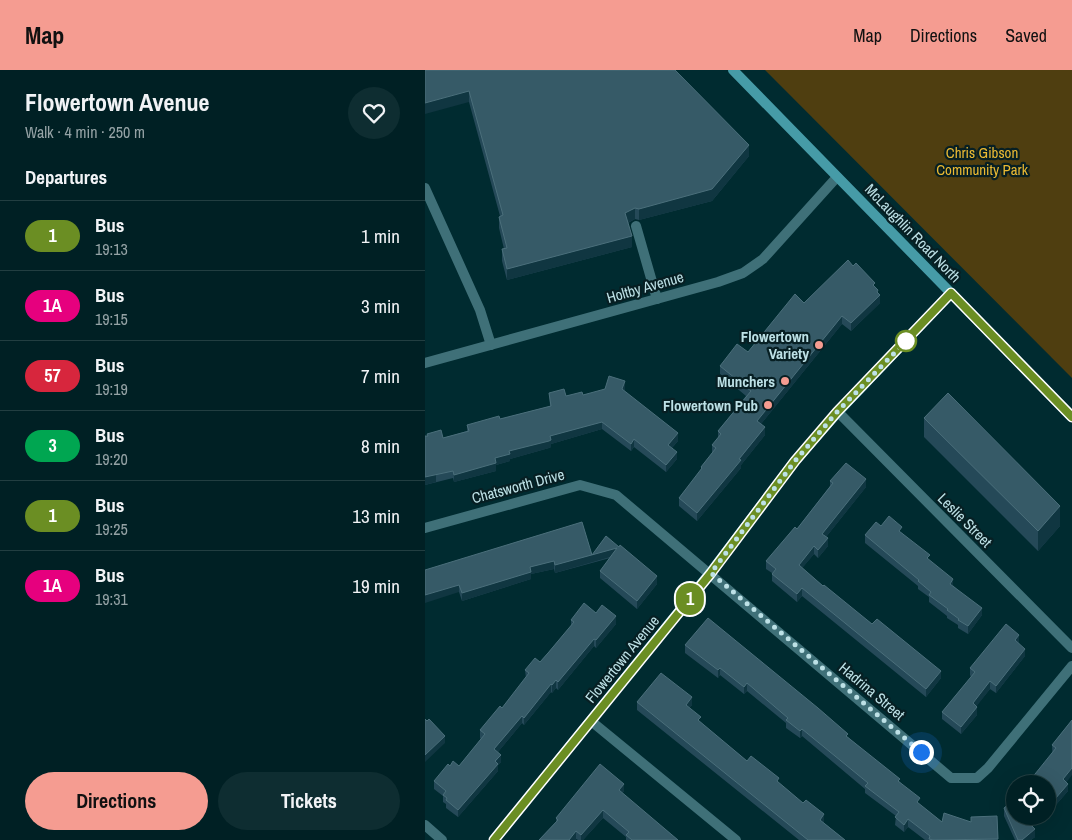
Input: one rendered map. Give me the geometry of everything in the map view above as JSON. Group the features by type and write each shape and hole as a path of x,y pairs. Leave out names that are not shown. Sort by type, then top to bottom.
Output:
{"street":[{"name":"McLaughlin Road North","path":"733,70 1072,417"},
{"name":"Holtby Avenue","path":"425,363 657,299 743,273 763,259 837,177"},
{"path":"425,188 479,310 491,345"},
{"path":"636,226 657,299"},
{"name":"Flowertown Avenue","path":"494,840 711,573 795,461 837,412 951,293"},
{"name":"Leslie Street","path":"837,412 1072,648"},
{"name":"Chatsworth Drive","path":"425,528 580,485 617,495 711,573"},
{"name":"Hadrina Street","path":"711,573 951,778 977,778 988,768 1072,666"},
{"path":"591,721 736,840"},
{"path":"425,825 442,840"}],"green space":[{"name":"Chris Gibson Community Park","path":"765,70 1072,70 1072,378"}],"building":[{"path":"425,70 675,70 749,145 712,189 639,209 635,208 625,213 632,236 507,269 502,249 507,248 499,217 503,215 469,91 425,103"},
{"path":"848,260 853,266 856,263 875,283 873,285 880,295 851,323 842,316 757,421 765,427 739,459 741,460 697,513 679,498 716,448 712,445 721,434 718,431 751,391 720,366 737,344 748,352 795,294 804,303"},
{"path":"609,376 625,381 622,389 678,433 668,445 677,452 666,465 634,439 631,444 602,422 550,436 551,440 549,441 509,451 510,454 495,458 496,463 454,475 453,471 425,477 425,436 428,436 427,434 441,430 443,438 469,431 467,425 499,416 500,419 551,406 549,393 564,389 566,396 582,392 583,395 605,389"},
{"path":"948,393 1060,506 1038,531 924,418"},
{"path":"846,463 866,479 822,534 828,538 818,550 814,546 799,565 872,624 877,619 941,671 926,689 802,588 797,594 772,574 776,569 766,561 795,527 797,529 833,483 830,481"},
{"path":"889,516 902,527 899,531 930,555 927,558 953,579 950,584 982,608 968,626 958,620 948,609 929,595 931,592 919,580 865,535 876,522 881,526"},
{"path":"582,522 592,555 555,565 554,561 530,567 531,572 462,593 459,585 425,595 425,570"},
{"path":"606,536 619,547 620,545 657,576 637,601 600,571 617,548 592,555"},
{"path":"584,603 596,613 602,605 616,616 558,682 556,680 551,684 524,718 522,716 494,749 501,755 495,761 498,764 458,810 446,800 447,798 443,795 446,791 434,781 448,764 450,766 453,761 459,766 485,734 480,730 500,706 502,708 529,673 525,670 535,658 540,662 548,653 574,622 571,620"},
{"path":"708,618 818,708 848,734 846,736 900,779 898,781 920,798 917,802 942,822 944,813 971,822 971,817 997,816 998,839 933,840 929,839 930,836 908,819 904,825 895,817 899,812 865,786 868,783 802,729 800,731 786,720 788,718 747,683 744,687 720,668 718,670 685,645"},
{"path":"1006,624 1019,635 1015,640 1025,649 996,686 990,681 973,703 977,707 961,727 942,712 975,672 970,668"},
{"path":"661,673 692,697 686,705 701,717 698,720 747,761 751,756 779,778 777,781 803,803 806,800 824,814 820,820 845,840 808,840 637,702"},
{"path":"425,719 427,721 429,719 445,736 425,755"},
{"path":"1072,720 1072,768 1063,779 1068,784 1056,798 1056,775 1034,775 1056,748 1052,745"},
{"path":"600,764 624,784 619,790 678,840 632,840 626,835 629,832 603,810 581,835 576,831 569,840 539,840 558,820 556,818"},
{"path":"1011,825 1031,825 1035,829 1022,840 1018,840"}],"bus line":[{"name":"1","path":"494,840 711,573 795,461 837,412 951,293 1072,417"}],"place":[{"name":"Flowertown Variety","path":"819,345"},
{"name":"Munchers","path":"785,381"},
{"name":"Flowertown Pub","path":"768,405"}],"route":[{"path":"906,341 837,412 795,461 711,573 921,752"}]}
